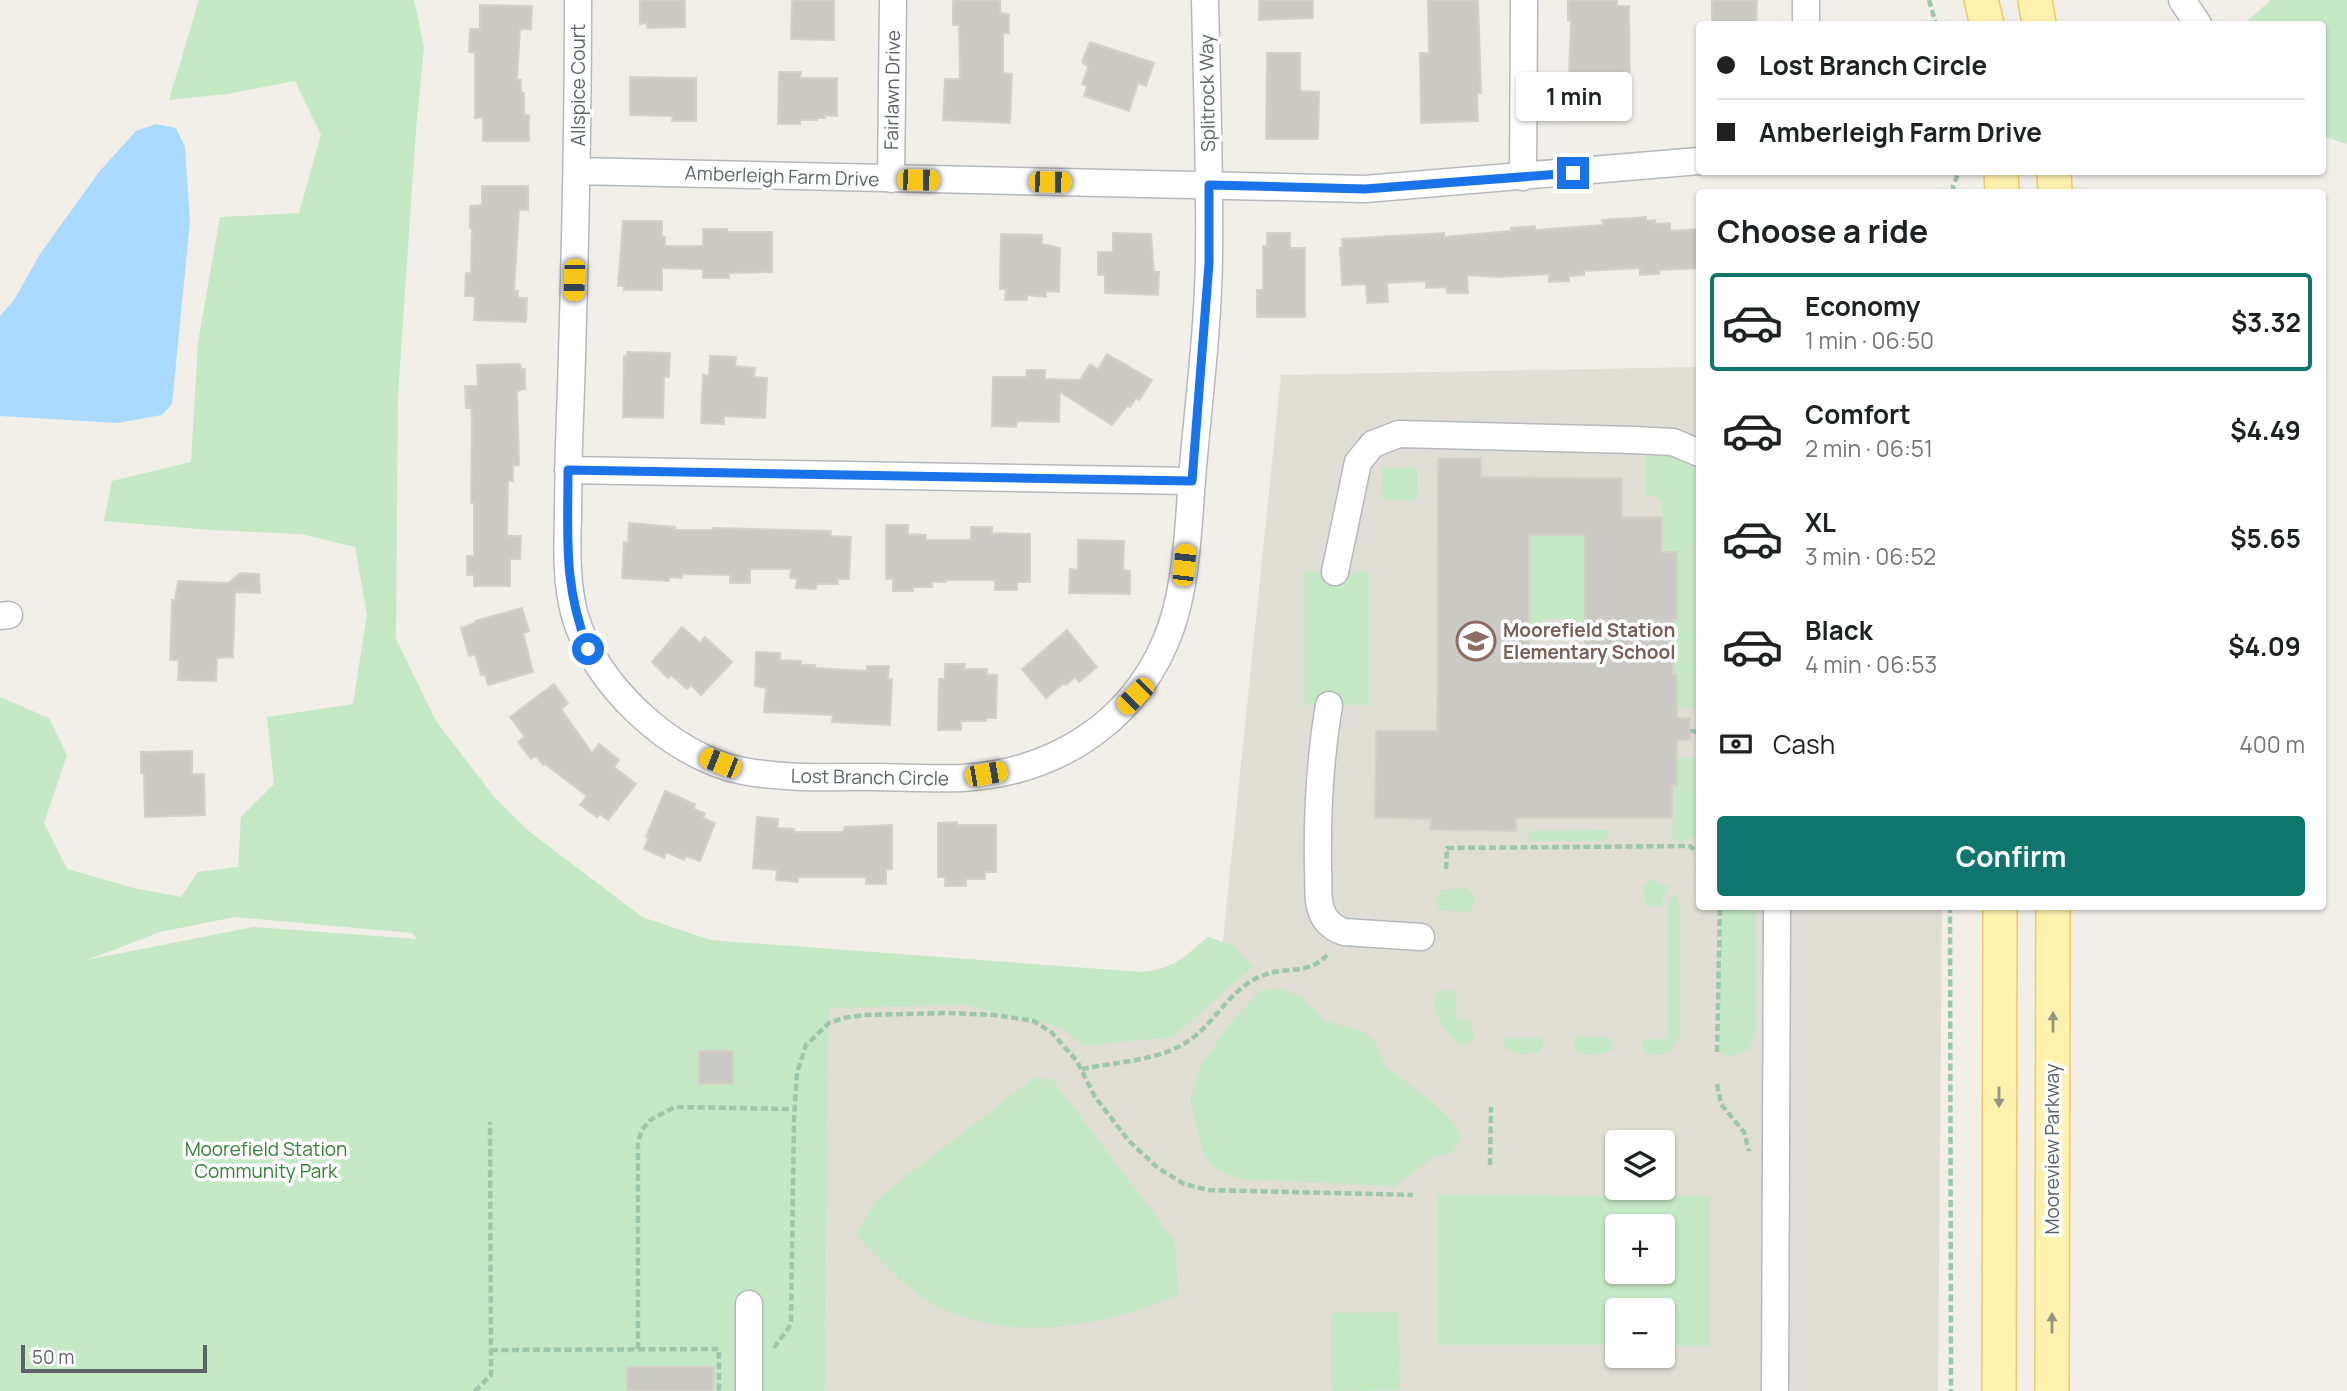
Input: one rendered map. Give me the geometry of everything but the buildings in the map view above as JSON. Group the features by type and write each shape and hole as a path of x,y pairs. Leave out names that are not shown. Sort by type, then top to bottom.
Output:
{"main road":[{"path":"1981,0 1986,21"},
{"path":"2035,0 2038,21"},
{"path":"1999,1391 2000,910"},
{"name":"Mooreview Parkway","path":"2052,1391 2053,910"}],"street":[{"name":"Allspice Court","path":"578,0 578,171"},
{"name":"Fairlawn Drive","path":"891,180 893,0"},
{"name":"Splitrock Way","path":"1205,0 1209,185"},
{"path":"1522,177 1524,0"},
{"path":"1806,0 1806,21"},
{"path":"2182,0 2196,21"},
{"name":"Amberleigh Farm Drive","path":"578,171 1365,189 1696,162"},
{"name":"Lost Branch Circle","path":"578,171 567,564 570,592 580,628 588,649 617,690 640,714 684,748 738,770 783,776 965,778 1044,761 1085,741 1135,696 1164,645 1178,606 1192,481 1209,263 1209,185"},
{"path":"1335,572 1359,462 1373,444 1399,434 1673,442 1696,452"},
{"path":"568,470 1192,481"},
{"path":"1329,705 1323,737 1319,827 1319,905 1324,919 1336,930 1344,932 1421,937"},
{"path":"1775,1391 1777,910"},
{"path":"749,1304 749,1391"}],"path":[{"path":"1929,0 1935,21"},
{"path":"1690,731 1696,732"},
{"path":"1446,869 1447,848 1690,846 1696,851"},
{"path":"1717,1052 1720,910"},
{"path":"1950,910 1951,1391"},
{"path":"1082,1069 1157,1055 1187,1042 1237,990 1265,974 1314,966 1325,958 1344,932"},
{"path":"772,1351 789,1328 791,1320 794,1109 797,1073 806,1045 829,1023 844,1018 950,1013 994,1015 1034,1021 1052,1033 1082,1069 1095,1097 1129,1141 1158,1168 1184,1184 1208,1190 1413,1195"},
{"path":"1717,1084 1721,1104 1744,1132 1749,1159"},
{"path":"638,1349 638,1141 642,1130 650,1120 675,1107 794,1109"},
{"path":"1490,1165 1491,1107"},
{"path":"475,1391 491,1375 490,1122"},
{"path":"491,1350 719,1349 719,1391"}],"shaded area":[{"name":"Moorefield Station Elementary School","path":"1696,367 1696,910 1942,910 1938,1391 825,1391 829,970 1217,998 1281,375"}],"green space":[{"name":"Moorefield Station Community Park","path":"199,0 414,0 424,47 398,395 396,639 436,721 495,798 530,832 642,917 710,940 1142,972 1171,965 1208,937 1233,945 1253,967 1172,1037 1082,1046 1061,1027 964,1005 829,1008 825,1391 0,1391 0,697 49,718 67,755 44,823 67,869 134,888 181,897 198,872 238,867 241,817 274,784 267,717 353,704 367,614 355,547 301,534 104,521 112,481 191,462 198,342 220,217 299,213 321,135 295,81 227,94 169,100","holes":["235,917 412,933 417,939 253,927 87,960 160,932"]},
{"path":"2271,0 2347,0 2347,144 2326,137 2326,21 2247,21"},
{"path":"1646,450 1696,460 1696,708 1677,708 1673,674 1673,619 1677,618 1677,552 1662,552 1662,500 1646,494"},
{"path":"1382,467 1418,468 1417,500 1381,499"},
{"path":"1529,535 1585,535 1584,631 1573,631 1572,619 1541,619 1541,630 1530,630"},
{"path":"1303,572 1369,572 1369,705 1303,705"},
{"path":"1677,757 1696,758 1696,836 1685,842 1672,841 1672,785 1677,785"},
{"path":"1608,830 1603,841 1532,841 1528,838 1528,831"},
{"path":"1650,879 1669,887 1663,896 1662,907 1645,906 1644,887"},
{"path":"1467,888 1474,895 1475,903 1468,912 1439,910 1436,900 1441,890"},
{"path":"1676,894 1680,907 1680,1035 1668,1052 1659,1055 1647,1054 1642,1045 1645,1039 1668,1039 1668,899"},
{"path":"1720,910 1756,910 1756,1030 1748,1050 1737,1055 1727,1056 1721,1053"},
{"path":"1281,988 1303,998 1324,1020 1365,1033 1374,1040 1385,1066 1431,1101 1453,1122 1461,1137 1452,1153 1434,1157 1395,1186 1238,1179 1212,1167 1203,1152 1190,1100 1201,1066 1231,1022 1261,990"},
{"path":"1439,990 1455,991 1455,1020 1471,1021 1474,1041 1462,1045 1450,1036 1440,1022 1435,1005"},
{"path":"1577,1037 1608,1037 1613,1048 1598,1055 1587,1054 1573,1046"},
{"path":"1507,1038 1541,1038 1544,1044 1539,1052 1522,1055 1505,1048 1503,1044"},
{"path":"1034,1078 1052,1079 1174,1240 1179,1295 1148,1307 1083,1323 1016,1327 984,1322 952,1313 922,1297 856,1235 877,1199"},
{"path":"1438,1195 1605,1196 1605,1200 1675,1200 1675,1196 1710,1196 1710,1346 1675,1346 1675,1298 1605,1298 1605,1345 1438,1345"},
{"path":"1398,1312 1400,1390 1331,1391 1331,1313"}],"water":[{"path":"156,124 176,128 185,147 190,222 172,404 162,415 117,423 0,416 0,316 14,300 40,254 99,172 136,131"}],"place":[{"name":"Moorefield Station Elementary School","path":"1476,641"}],"route":[{"path":"588,649 570,592 567,564 568,470 1192,481 1209,263 1209,185 1365,189 1573,173"}]}
